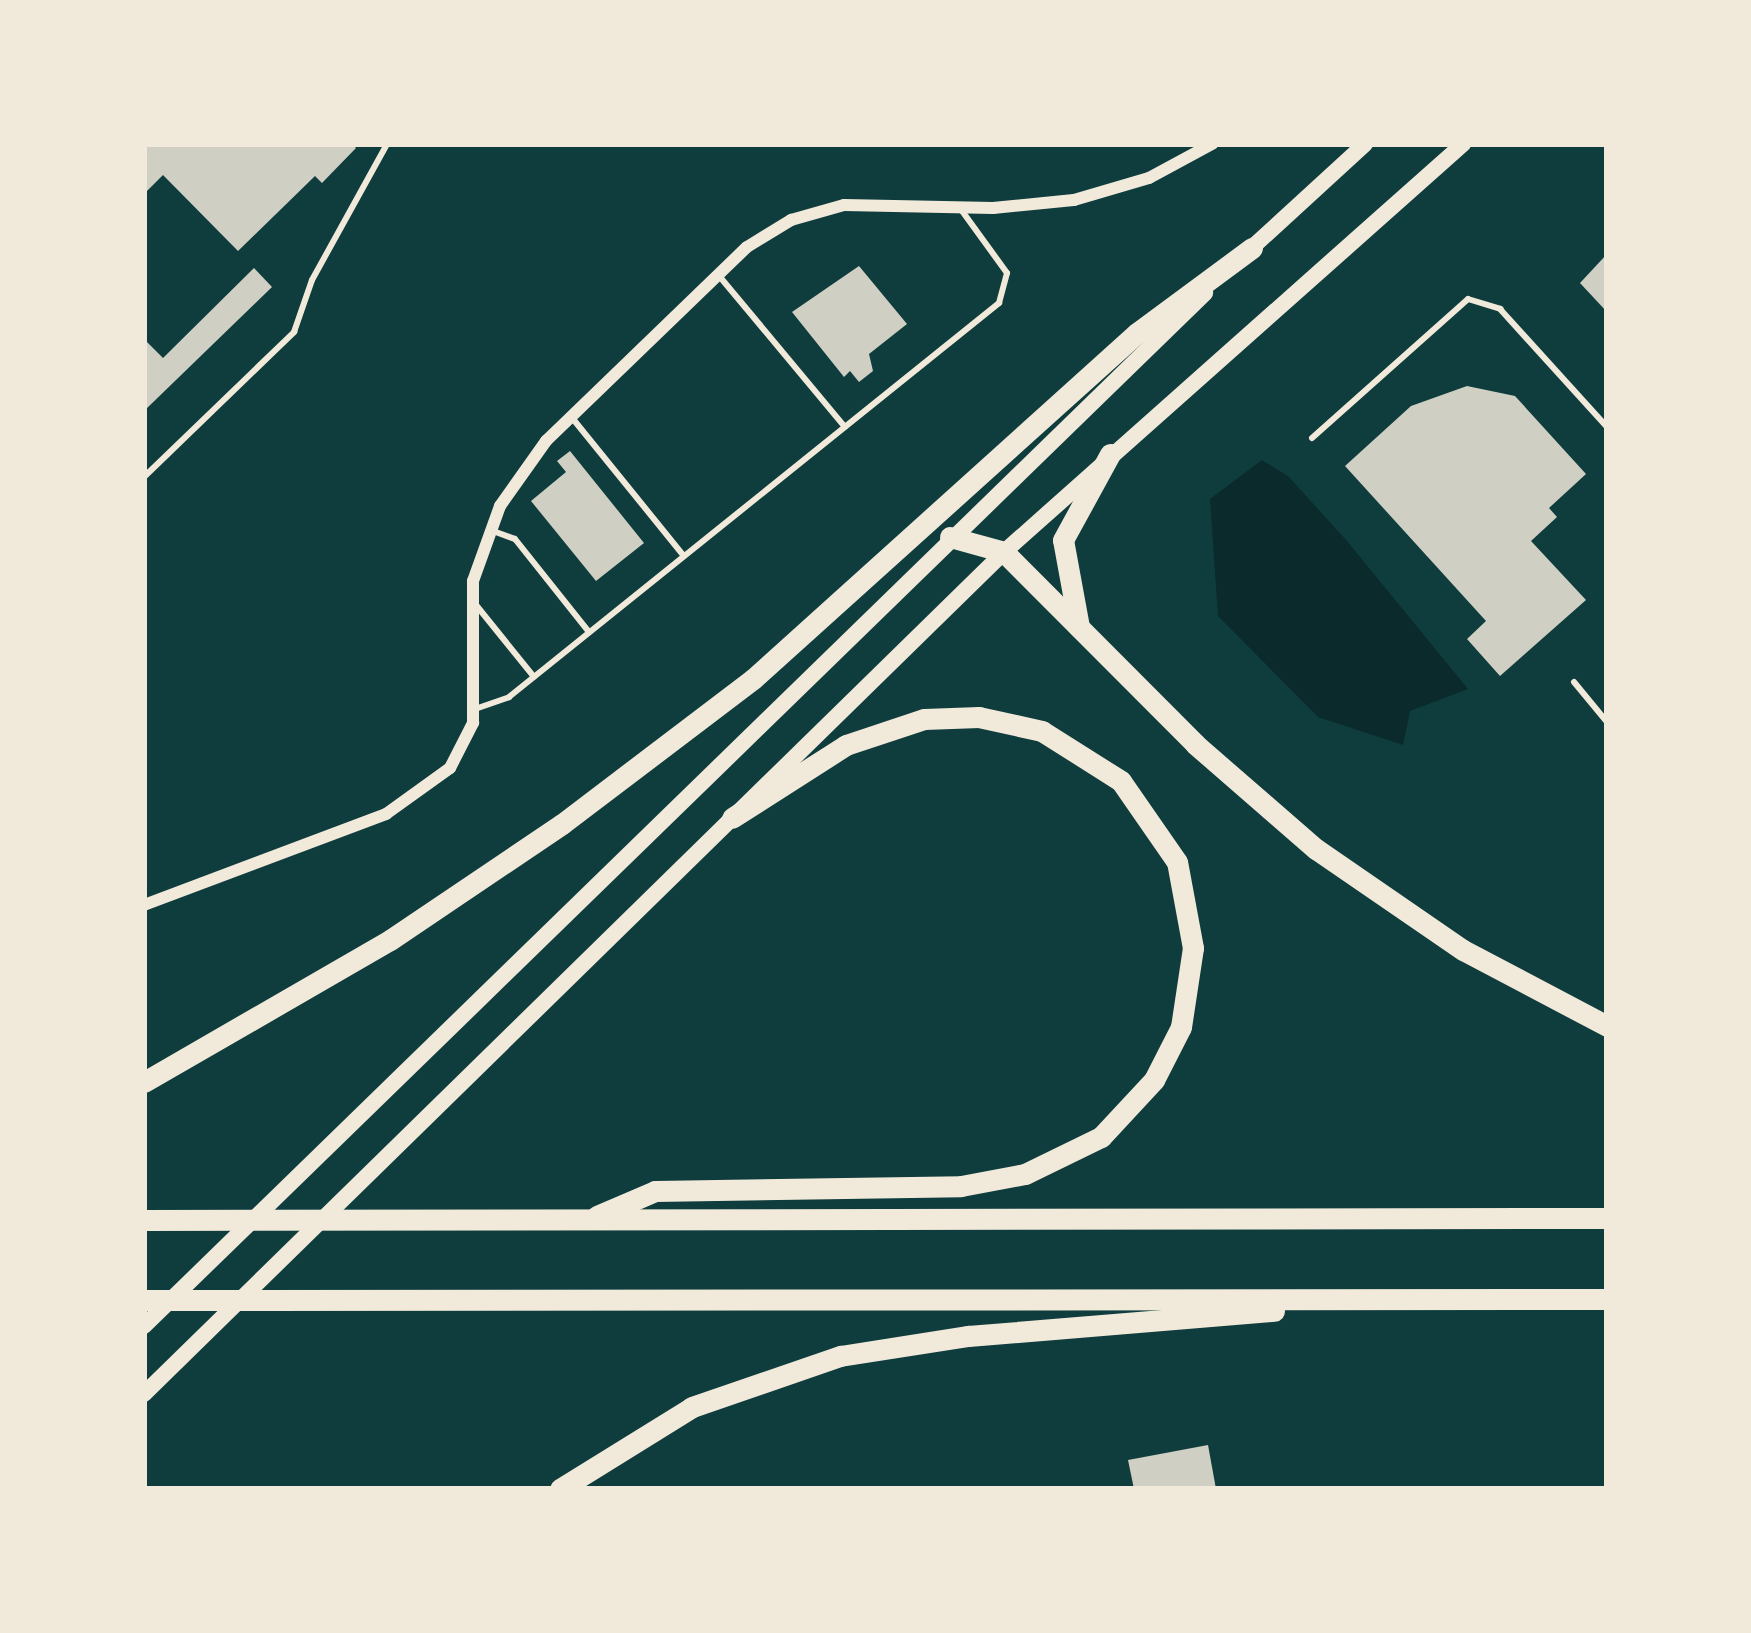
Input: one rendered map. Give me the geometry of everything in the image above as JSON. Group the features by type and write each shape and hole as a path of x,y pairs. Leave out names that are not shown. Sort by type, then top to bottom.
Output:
{"highway":[{"path":"144,1082 390,940 581,809 753,679 1137,333 1252,248"},
{"path":"1079,628 1063,540 1110,454"},
{"path":"950,537 1004,552 1230,777 1316,849 1448,940 1607,1026"},
{"path":"587,1220 655,1191 961,1186 1025,1174 1101,1137 1154,1081 1181,1027 1193,948 1177,862 1120,781 1042,731 979,717 905,724 846,745 732,818"},
{"path":"144,1220 1607,1219"},
{"path":"560,1489 692,1407 840,1355 968,1336 1395,1299"},
{"path":"144,1300 1607,1299"}],"main road":[{"path":"144,1326 950,537 1365,144"},
{"path":"150,1389 1004,552 1462,144"}],"street":[{"path":"144,905 409,801 454,763 475,709 472,601 489,529 523,469 718,274 764,237 815,211 876,200 960,207 1096,195 1212,144"}],"lane":[{"path":"144,477 294,332 312,280 387,144"},
{"path":"475,709 534,677 999,303 1007,273 960,207"},
{"path":"718,274 845,427"},
{"path":"1312,438 1468,299 1500,309 1607,427"},
{"path":"571,417 685,556"},
{"path":"489,529 515,539 589,632"},
{"path":"472,601 534,677"},
{"path":"1574,682 1607,722"}],"water":[{"path":"1262,460 1288,476 1347,541 1468,689 1410,711 1403,745 1318,717 1218,616 1210,499"}],"building":[{"path":"144,144 352,144 356,148 322,183 315,176 238,251 163,175 144,194"},
{"path":"1607,254 1607,312 1580,283"},
{"path":"859,266 907,324 869,354 873,371 859,382 850,371 844,377 792,312"},
{"path":"254,268 272,287 144,411 144,339 163,358"},
{"path":"1467,386 1515,396 1586,474 1549,508 1557,517 1531,541 1586,600 1500,676 1467,639 1486,621 1345,466 1411,406"},
{"path":"570,451 644,543 596,581 531,501 566,472 557,461"},
{"path":"1208,1445 1216,1489 1134,1489 1128,1460"}]}
